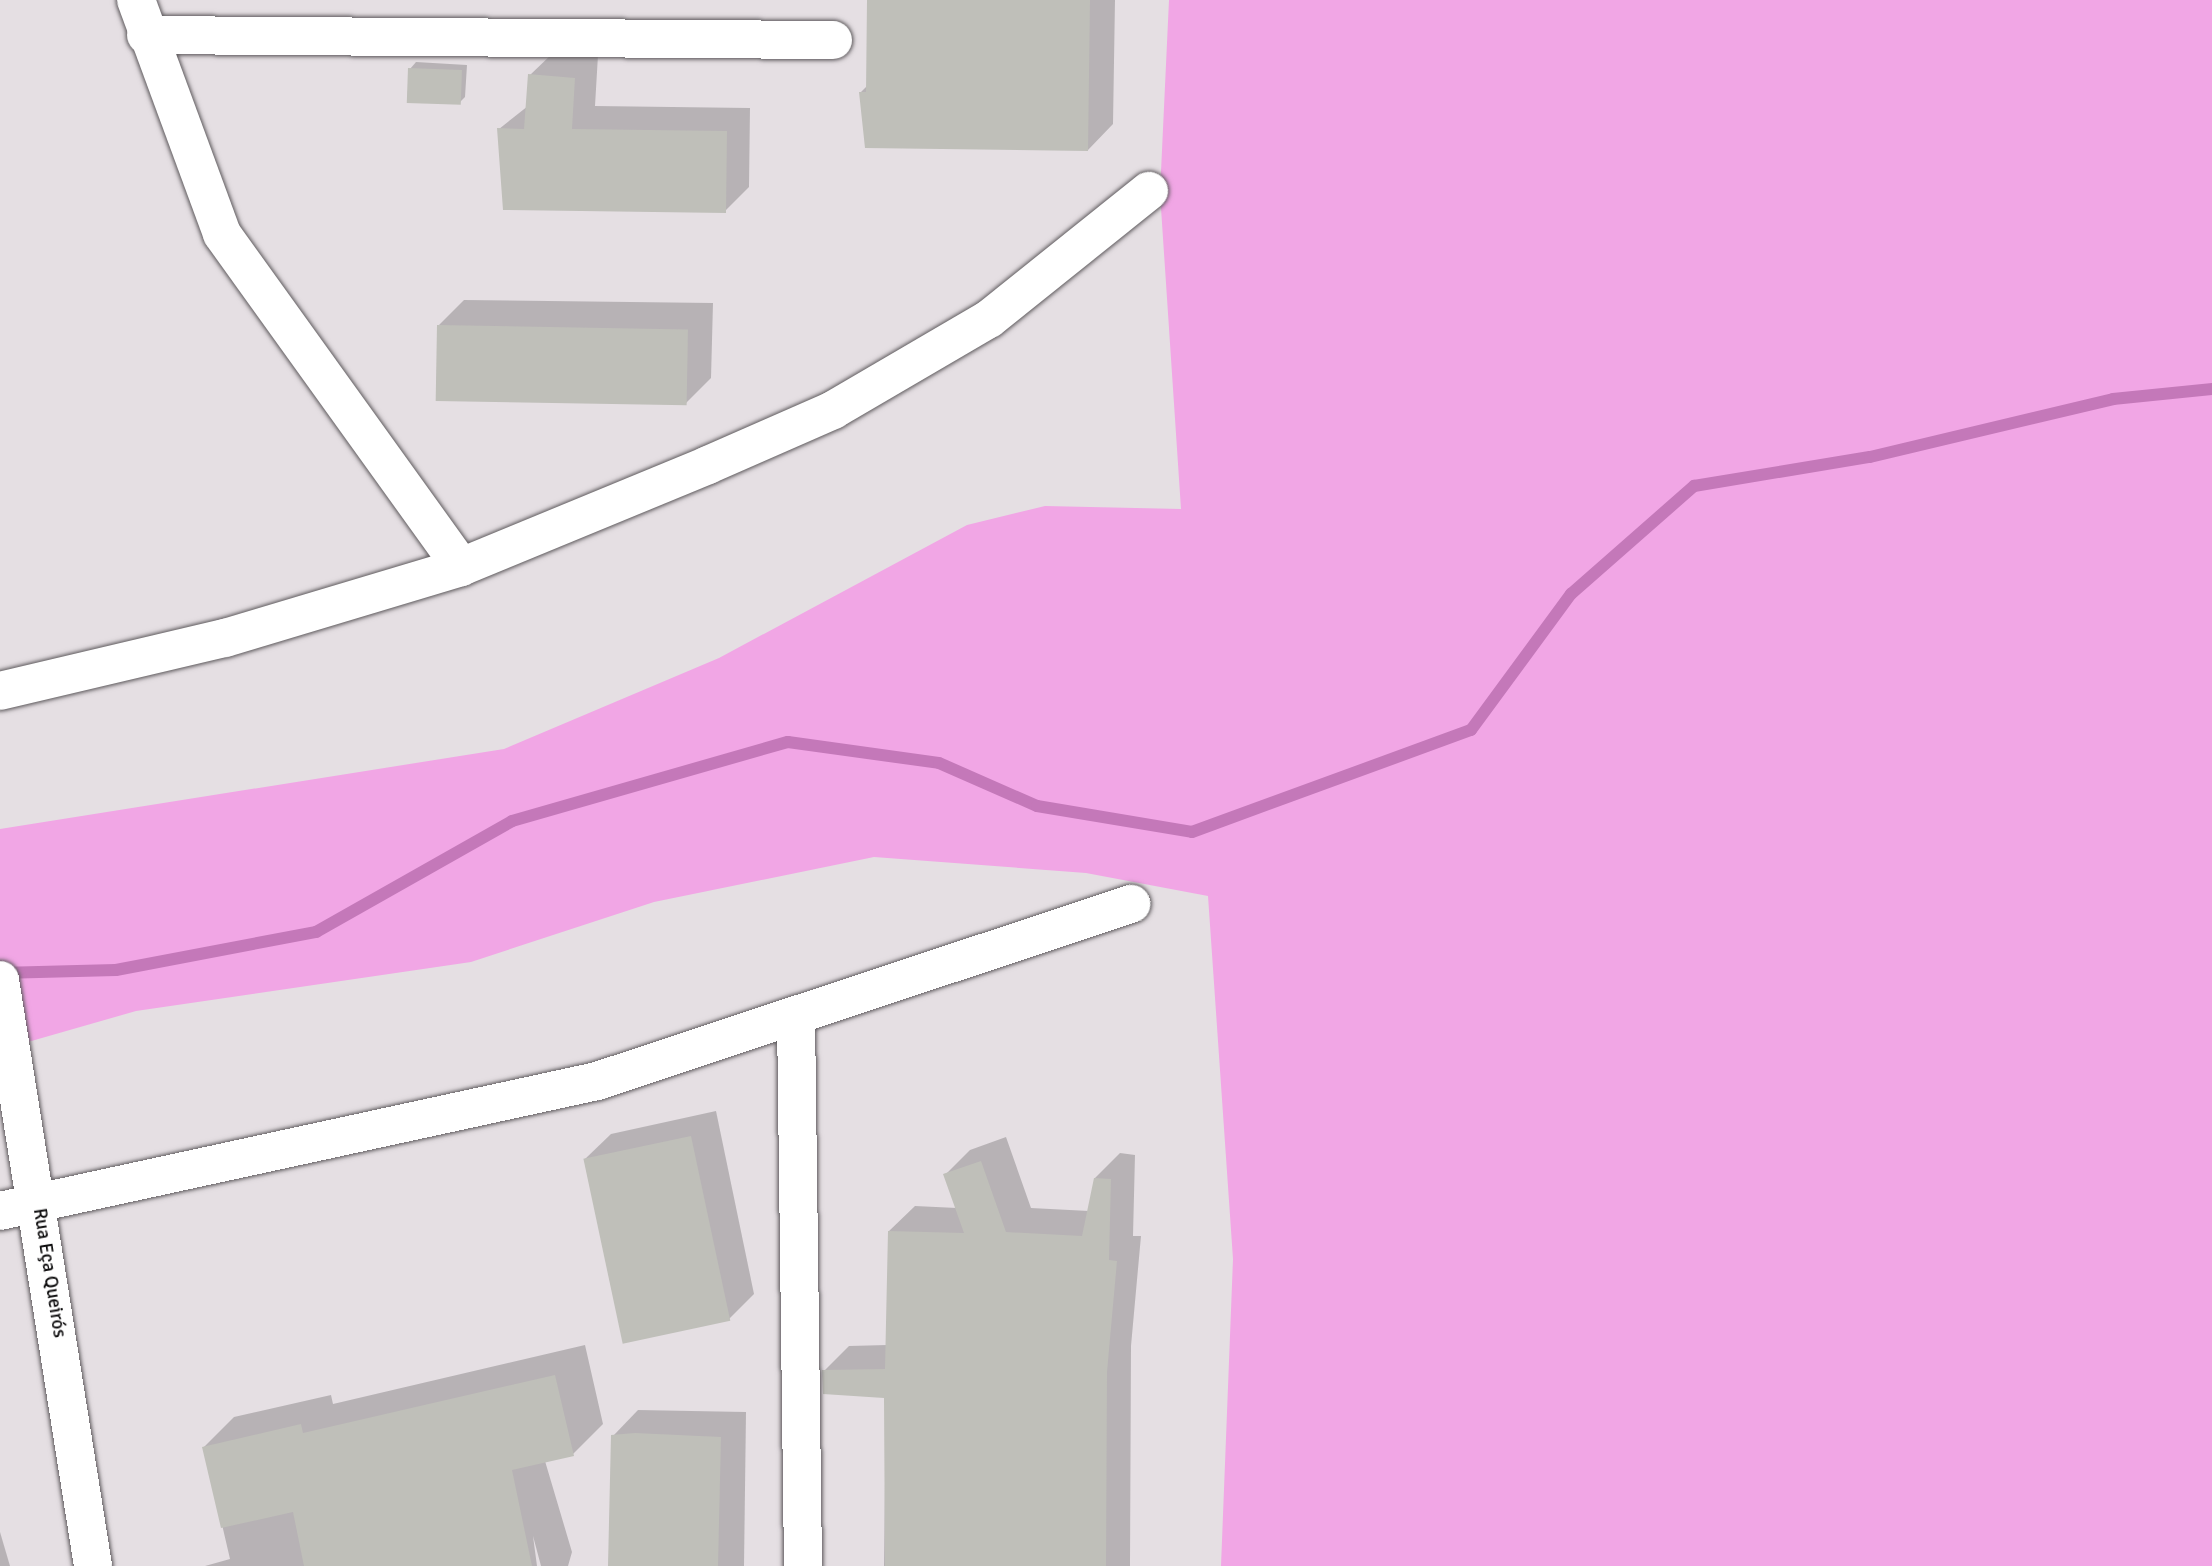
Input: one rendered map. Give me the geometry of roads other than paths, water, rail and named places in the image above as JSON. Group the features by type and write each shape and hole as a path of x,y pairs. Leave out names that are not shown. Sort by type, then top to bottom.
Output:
{"street":[{"path":"461,566 222,233 141,18 833,40"},
{"path":"0,691 225,638 461,566 833,410 989,319 1149,191"},
{"path":"0,1211 597,1081 1130,904"},
{"name":"Rua Eça Queirós","path":"0,980 38,1201 93,1566"},
{"path":"796,1016 803,1566"}],"waterway":[{"path":"0,973 116,970 316,932 512,821 788,742 939,763 1037,806 1192,832 1471,730 1571,594 1694,486 1870,457 2113,399 2212,389"}]}
